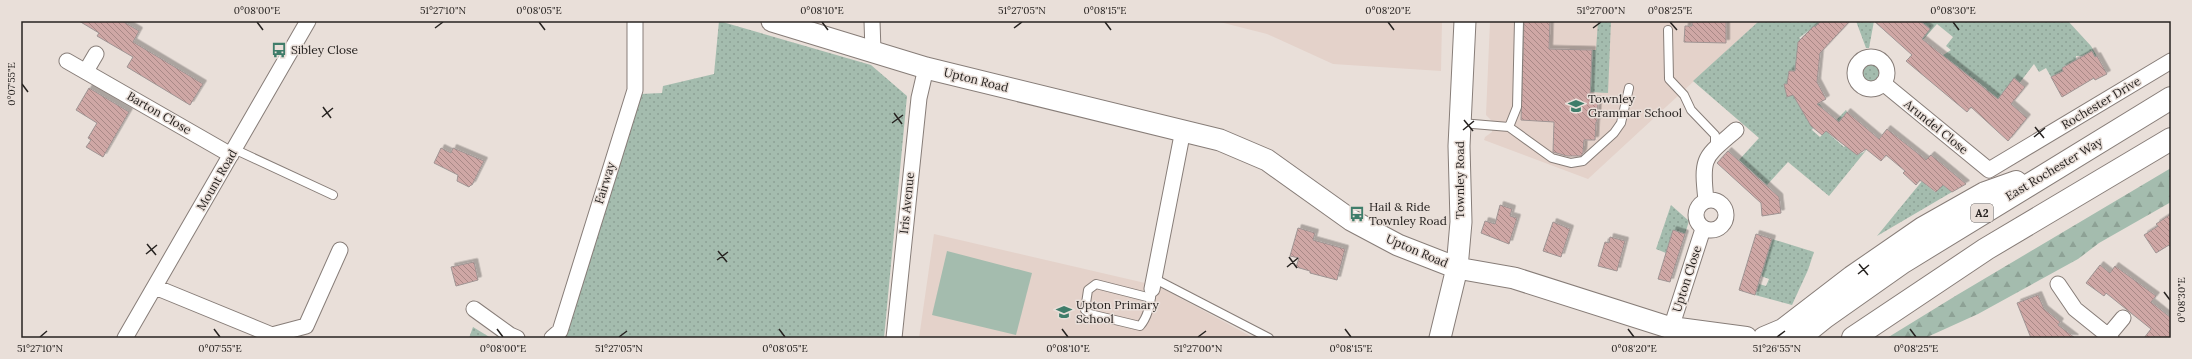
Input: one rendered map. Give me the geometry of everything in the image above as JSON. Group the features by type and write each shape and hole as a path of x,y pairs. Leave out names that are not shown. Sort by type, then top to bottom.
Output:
{"highway":[{"name":"East Rochester Way","path":"1800,338 1825,317 1903,262 2171,98"},
{"path":"1853,338 1986,249 2171,139"},
{"name":"A2","path":"1764,338 1783,330 1852,276 1923,228 1985,193 2050,171"},
{"path":"1675,333 1746,338"}],"street":[{"name":"Mount Road","path":"125,338 308,21"},
{"name":"Fairway","path":"552,338 560,331 635,90 635,21"},
{"name":"Upton Road","path":"772,21 926,68 1220,140 1267,160 1351,220 1398,245 1457,268 1514,278 1675,333"},
{"path":"872,21 873,51"},
{"name":"Townley Road","path":"1440,338 1457,268 1461,222 1460,123 1465,21"},
{"path":"86,71 96,54"},
{"name":"Barton Close","path":"67,61 233,152"},
{"name":"Rochester Drive","path":"1989,170 2171,61"},
{"name":"Iris Avenue","path":"894,338 918,113 926,68"},
{"name":"Arundel Close","path":"1883,83 1989,170"},
{"path":"1153,288 1183,130"},
{"path":"1706,200 1702,172 1706,159 1715,148 1736,130"},
{"path":"1706,200 1720,203 1725,211 1726,219 1718,229 1703,229 1699,224 1696,215 1697,208 1706,200"},
{"name":"Upton Close","path":"1675,333 1703,229"},
{"path":"155,287 272,335 306,326 340,250"},
{"path":"2058,284 2068,300 2087,320 2110,337 2123,318"},
{"path":"474,309 510,335 517,338"}],"lane":[{"path":"1510,127 1517,107 1519,21"},
{"path":"1668,30 1669,79 1684,95 1691,110 1715,135 1715,148"},
{"path":"1460,123 1510,127 1552,158 1571,163 1583,161 1614,133 1621,123 1629,88"},
{"path":"233,152 333,195"},
{"path":"1153,288 1144,322 1140,326 1090,314 1084,310 1088,290 1096,284 1153,288 1269,338"}],"shaded area":[{"path":"1216,21 1442,21 1441,71 1333,64 1267,34"},
{"name":"Townley Grammar School","path":"1490,21 1759,21 1588,179 1484,140 1485,137 1492,132 1492,121 1486,115"},
{"name":"Upton Primary School","path":"934,234 1158,286 1254,338 919,338"}],"green space":[{"path":"719,21 871,65 907,96 884,338 563,338 640,94 662,93 663,86 714,74"},
{"path":"1598,21 1611,21 1608,93 1590,92 1592,50 1596,50"},
{"path":"1759,21 1821,21 1799,38 1808,43 1797,71 1789,71 1788,78 1803,112 1819,103 1823,109 1812,130 1820,137 1846,110 1847,112 1829,134 1844,147 1850,141 1857,155 1864,152 1877,137 1829,196 1788,162 1767,185 1739,160 1759,138 1693,81"},
{"path":"1856,21 1874,21 1869,48 1866,48"},
{"path":"1920,21 2068,21 2091,46 2097,56 2076,56 2076,64 2069,69 2066,65 2062,68 2064,72 2051,77 2046,68 2039,72 2034,64 2011,94 2005,90 2000,96 2001,102 1985,91 1987,89 1974,79 1970,83 1969,77 1957,66 1951,72 1937,59 1951,50 1946,46 1953,37 1937,24 1922,41 1921,40 1930,29"},
{"path":"1871,63 1878,66 1881,73 1878,80 1871,83 1864,80 1861,73 1864,66"},
{"path":"2171,168 2171,202 2099,243 2078,259 1978,314 1925,338 1887,338 1957,295"},
{"path":"1927,175 1929,182 1926,185 1935,192 1943,185 1952,192 1877,236"},
{"path":"1671,205 1689,221 1685,234 1673,230 1666,253 1656,249"},
{"path":"1772,239 1814,252 1808,270 1792,305 1755,295 1759,284 1766,286 1769,279 1761,276"},
{"path":"947,251 1032,273 1016,335 932,315"},
{"path":"473,327 491,338 469,338"}],"building":[{"path":"79,21 122,21 139,31 133,42 203,84 190,105 127,67 133,57 97,36 99,33"},
{"path":"1524,21 1550,21 1549,49 1592,50 1590,99 1598,100 1597,122 1595,140 1584,140 1583,153 1581,156 1567,156 1553,152 1554,122 1521,120"},
{"path":"1692,21 1726,21 1726,43 1684,42 1685,26 1692,26"},
{"path":"1821,21 1850,21 1820,53 1817,82 1826,99 1817,104 1839,122 1847,112 1879,139 1887,129 1926,160 1931,155 1966,184 1952,192 1943,185 1936,192 1920,180 1916,185 1903,173 1905,171 1886,155 1881,161 1866,149 1857,155 1826,131 1822,135 1811,126 1793,95 1787,97 1784,84 1787,84 1789,71 1795,71 1798,42"},
{"path":"1874,21 1920,21 1930,29 1922,39 1998,99 2014,78 2025,87 2011,104 2027,118 2008,141 1971,107 1967,112 1906,61 1912,55"},
{"path":"2092,51 2095,57 2097,56 2107,74 2095,80 2094,78 2062,97 2051,77 2063,71 2062,68"},
{"path":"89,88 129,112 103,157 86,147 91,140 88,138 97,123 76,110"},
{"path":"441,148 451,153 453,148 484,161 472,185 469,187 457,181 458,175 434,163"},
{"path":"1728,151 1779,197 1781,213 1762,216 1761,203 1717,163"},
{"path":"1500,205 1512,209 1510,216 1517,218 1509,244 1481,233 1485,221 1495,224"},
{"path":"2171,214 2171,248 2169,245 2156,253 2144,235 2158,226 2156,224"},
{"path":"1553,222 1570,229 1561,257 1543,251"},
{"path":"1298,228 1315,233 1313,240 1345,249 1337,280 1310,273 1310,271 1296,267 1299,258 1290,256"},
{"path":"1673,230 1685,234 1670,282 1658,279"},
{"path":"1756,234 1772,239 1755,295 1739,290"},
{"path":"1610,237 1625,241 1617,271 1598,266 1605,242 1609,243"},
{"path":"474,262 478,280 456,286 451,267"},
{"path":"2100,265 2110,273 2115,266 2156,296 2151,302 2171,318 2171,338 2144,338 2151,329 2106,293 2104,296 2086,283"},
{"path":"2038,295 2044,309 2060,322 2058,325 2075,338 2031,338 2017,303"}],"place":[{"name":"Sibley Close","path":"279,50"},
{"name":"Townley Grammar School","path":"1576,106"},
{"name":"Hail & Ride Townley Road","path":"1357,214"},
{"name":"Upton Primary School","path":"1064,312"}]}
